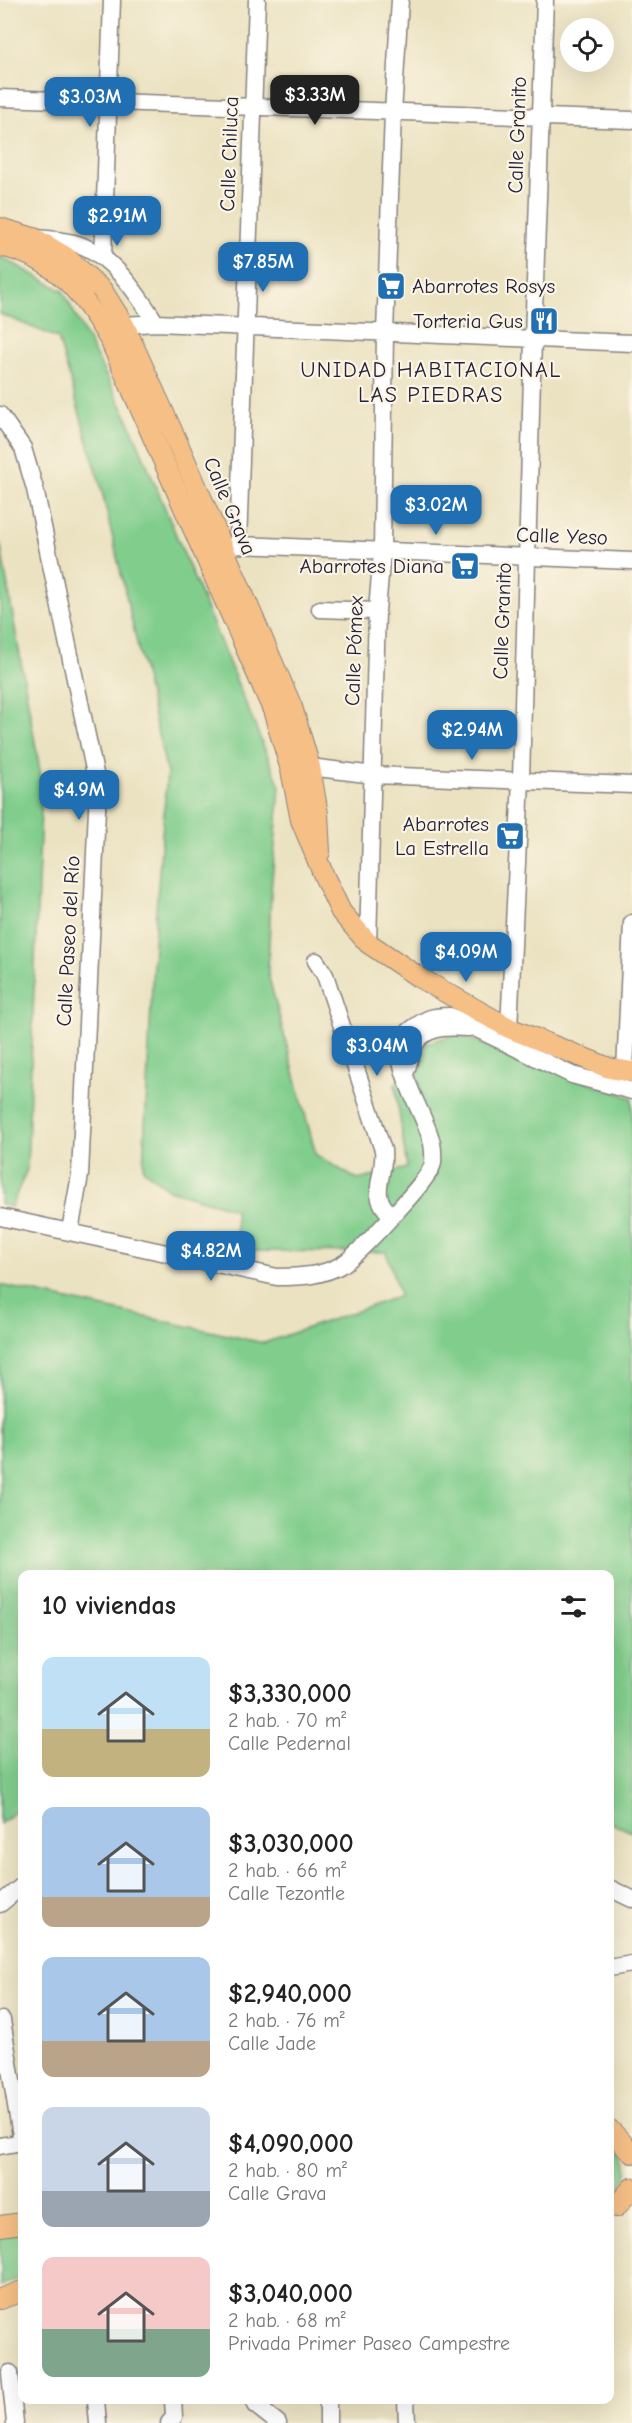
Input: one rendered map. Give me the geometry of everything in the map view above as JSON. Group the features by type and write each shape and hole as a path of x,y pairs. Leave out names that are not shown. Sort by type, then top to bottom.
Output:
{"main road":[{"name":"Calle Grava","path":"0,228 34,238 66,256 102,290 124,325 179,446 230,547 292,708 310,767 318,814 321,866"},
{"name":"Calle Grava","path":"0,246 45,264 73,285 91,307 111,342 273,710 291,770 301,820 341,912 368,943 420,978 509,1028 609,1068 629,1072"},
{"path":"614,2129 632,2125"},
{"path":"614,2134 632,2153"},
{"path":"619,2206 632,2188"},
{"path":"0,2226 18,2224"},
{"path":"0,2299 18,2292"}],"street":[{"path":"103,257 112,0"},
{"name":"Calle Chiluca","path":"230,547 244,328 257,0"},
{"name":"Calle Pómex","path":"368,943 377,611 382,551 385,333 393,113 400,0"},
{"name":"Calle Granito","path":"509,1028 521,780 526,557 545,0"},
{"path":"0,98 632,120"},
{"path":"34,238 76,243 103,257 140,298 156,324"},
{"path":"124,325 156,324 632,343"},
{"name":"Calle Paseo del Río","path":"0,415 23,448 35,489 98,788 80,1175 70,1231"},
{"name":"Calle Yeso","path":"230,547 632,561"},
{"path":"320,609 377,611"},
{"path":"310,767 374,775 632,785"},
{"path":"629,1072 632,923"},
{"path":"316,961 325,975 383,1150 384,1159 378,1196 382,1207 391,1215"},
{"path":"0,1217 277,1277 310,1277 343,1264 369,1242 391,1215 422,1184 432,1166 433,1148 429,1133 401,1062 401,1047 408,1032 429,1016 450,1016 572,1075 632,1091"},
{"path":"0,1904 18,1889"},
{"path":"614,1890 632,1899"},
{"path":"614,1967 632,1964"},
{"path":"2,2020 18,2118"},
{"path":"0,2146 18,2143"},
{"path":"10,2373 15,2423"},
{"path":"96,2404 98,2423"},
{"path":"169,2423 174,2417 173,2404"},
{"path":"255,2404 278,2423"},
{"path":"328,2404 328,2423"},
{"path":"406,2404 407,2423"}],"green space":[{"path":"0,256 63,291 128,419 280,786 271,891 268,974 316,1155 358,1180 407,1168 395,1085 427,1043 456,1034 632,1098 632,1832 614,1824 614,1570 18,1570 18,1809 0,1824 0,1285 264,1343 400,1296 386,1252 237,1251 235,1209 169,1190 143,1169 155,923 167,773 101,487 58,338 0,314"},
{"path":"0,542 42,782 27,1169 11,1207 0,1204"},
{"path":"614,2146 623,2153 627,2167 627,2173 619,2188 614,2192"},
{"path":"18,2232 18,2279 0,2286 0,2234"}],"place":[{"name":"Abarrotes Rosys","path":"391,286"},
{"name":"Torteria Gus","path":"544,321"},
{"name":"Abarrotes Diana","path":"465,566"},
{"name":"Abarrotes La Estrella","path":"510,836"}],"district":[{"name":"UNIDAD HABITACIONAL LAS PIEDRAS","path":"431,382"}]}
